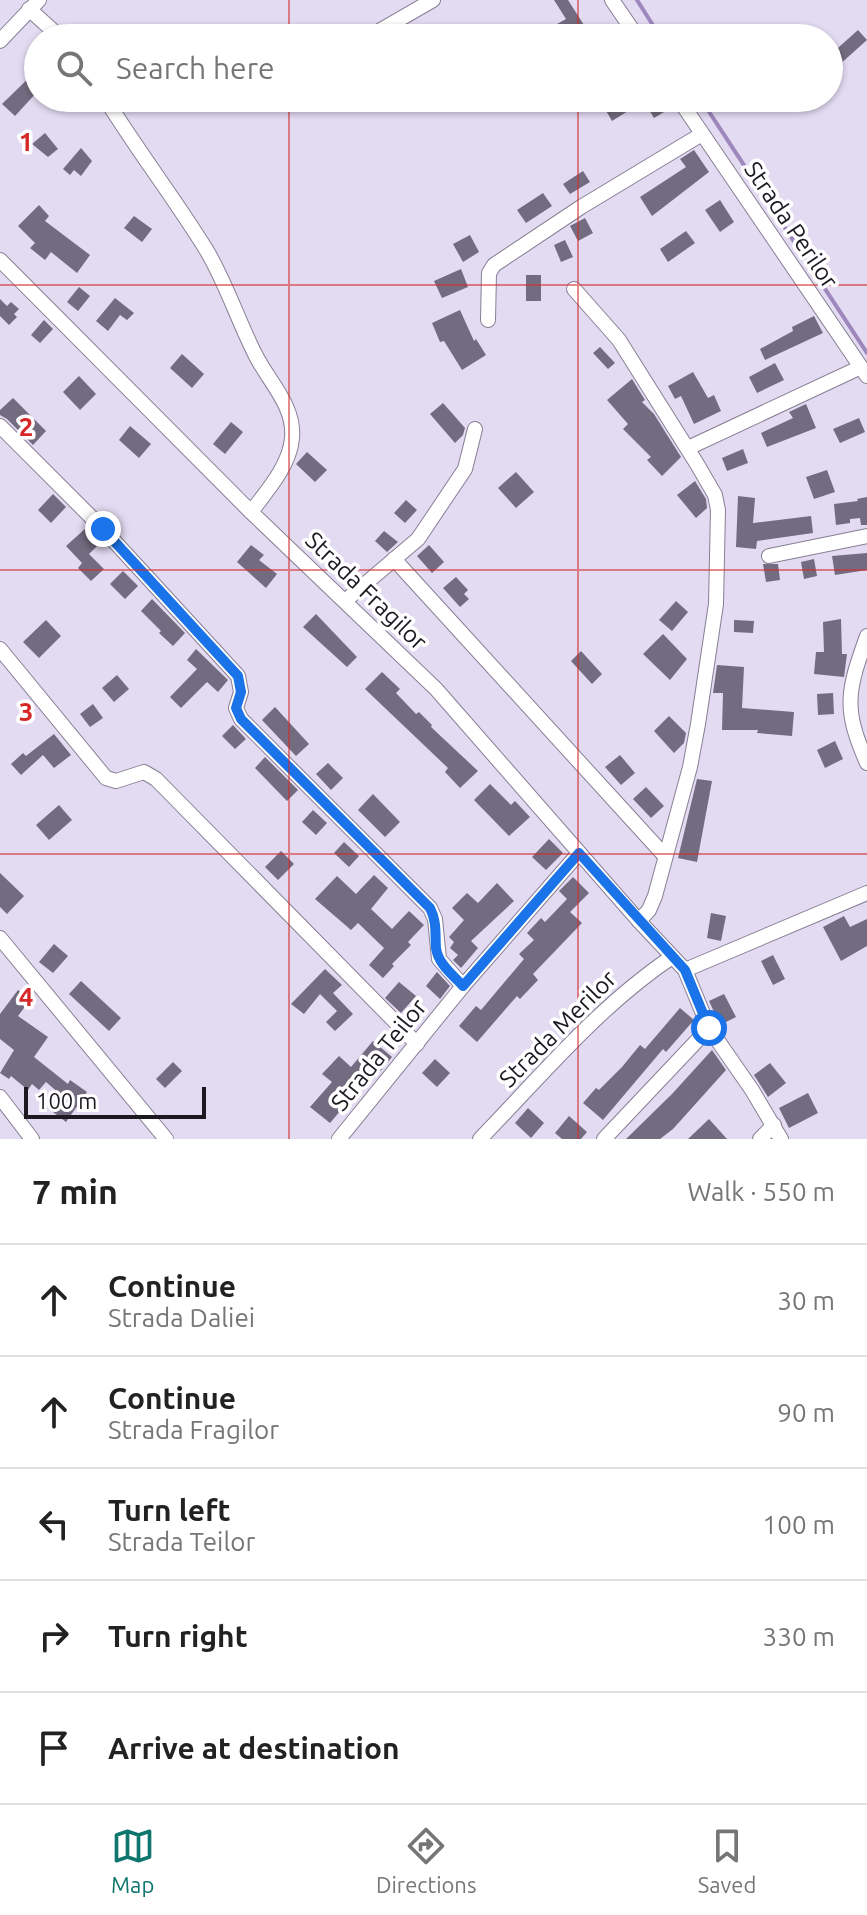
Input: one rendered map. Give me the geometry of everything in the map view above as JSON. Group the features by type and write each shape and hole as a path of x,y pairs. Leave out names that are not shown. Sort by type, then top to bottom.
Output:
{"street":[{"path":"391,24 433,0"},
{"path":"612,0 628,24"},
{"path":"0,41 34,4 50,24"},
{"path":"114,112 207,251 236,307 256,356 292,420 289,455 251,512"},
{"name":"Strada Perilor","path":"687,112 864,372"},
{"path":"488,320 489,273 494,265 581,207 702,134"},
{"name":"Strada Fragilor","path":"0,260 251,512 436,689 685,970"},
{"path":"574,289 619,340 688,448 718,503 717,588 690,767 655,896 649,910 639,921"},
{"path":"688,448 864,372"},
{"path":"0,426 103,529 238,676 241,692 236,708 241,719 430,908 435,919 439,959 463,986"},
{"path":"345,601 418,539 465,469 475,429"},
{"path":"769,556 867,536"},
{"path":"394,559 665,856"},
{"path":"866,644 848,704 854,733 867,763"},
{"path":"0,649 106,778 116,781 144,772 156,779 417,1044"},
{"name":"Strada Teilor","path":"339,1139 463,986 579,853"},
{"path":"781,1139 709,1028 685,970 867,893"},
{"path":"0,938 166,1139"},
{"name":"Strada Merilor","path":"480,1139 609,1005 672,957"},
{"path":"604,1139 709,1028"},
{"path":"0,1097 32,1139"},
{"path":"760,1139 774,1125"}],"building":[{"path":"554,0 568,0 583,24 557,24 566,19"},
{"path":"858,30 867,40 843,61 843,43"},
{"path":"24,83 24,106 15,116 2,104"},
{"path":"607,112 626,112 612,121"},
{"path":"650,112 664,112 654,118"},
{"path":"45,133 58,149 48,157 32,144"},
{"path":"81,148 92,161 81,176 74,170 70,175 63,169"},
{"path":"694,150 709,172 652,216 640,197 686,167 680,159"},
{"path":"583,171 590,182 570,194 563,184"},
{"path":"543,193 552,206 526,223 517,210"},
{"path":"720,200 734,222 720,232 705,210"},
{"path":"39,205 49,216 45,221 90,255 77,273 51,252 45,260 30,248 35,243 18,226"},
{"path":"134,216 152,229 142,242 124,228"},
{"path":"585,218 593,233 578,241 570,226"},
{"path":"686,231 695,243 668,262 660,249"},
{"path":"470,235 479,252 463,262 453,244"},
{"path":"565,240 573,257 561,262 554,245"},
{"path":"461,269 468,287 442,298 434,281"},
{"path":"526,275 541,275 541,301 526,301"},
{"path":"79,287 90,296 78,311 67,302"},
{"path":"115,298 134,313 127,320 120,315 108,331 96,321"},
{"path":"0,299 7,306 11,302 19,309 14,314 17,317 9,325 0,316"},
{"path":"460,310 474,341 476,339 486,355 462,370 444,341 440,342 432,323"},
{"path":"814,316 823,333 765,360 760,349"},
{"path":"44,320 53,329 40,343 31,335"},
{"path":"600,347 615,363 608,369 593,353"},
{"path":"182,354 204,374 192,388 170,368"},
{"path":"775,363 784,380 757,393 749,377"},
{"path":"693,372 708,398 714,395 721,411 694,424 681,396 675,399 668,386"},
{"path":"79,376 96,394 80,410 63,392"},
{"path":"632,379 645,400 642,402 654,414 681,457 662,476 647,460 651,457 623,429 628,424 607,400"},
{"path":"13,398 46,431 33,445 0,415 0,410"},
{"path":"443,403 465,428 455,443 430,414"},
{"path":"806,404 816,428 767,447 761,433 793,418 789,412"},
{"path":"859,418 865,432 840,443 833,429"},
{"path":"231,422 243,432 225,454 213,444"},
{"path":"130,426 151,444 139,458 119,440"},
{"path":"743,449 748,463 727,471 722,458"},
{"path":"307,452 327,470 315,482 296,464"},
{"path":"827,470 835,492 814,499 806,477"},
{"path":"516,472 534,492 516,508 498,488"},
{"path":"695,481 706,499 707,508 696,518 677,495"},
{"path":"53,494 66,507 51,523 38,510"},
{"path":"738,496 755,498 753,523 811,516 813,533 757,541 756,549 736,547"},
{"path":"867,497 867,525 861,525 860,518 836,525 834,504"},
{"path":"406,500 417,510 405,523 394,513"},
{"path":"86,528 100,543 89,554 104,569 91,581 78,568 82,563 66,546"},
{"path":"384,531 398,542 387,552 375,541"},
{"path":"251,545 264,555 259,560 277,574 266,588 237,562"},
{"path":"429,545 444,562 432,573 417,556"},
{"path":"867,553 867,570 835,575 832,556"},
{"path":"814,559 817,576 804,579 801,562"},
{"path":"763,564 778,564 780,580 766,582"},
{"path":"123,571 138,586 125,599 110,584"},
{"path":"456,577 468,590 464,594 469,599 460,607 443,588"},
{"path":"152,599 185,633 173,646 141,611"},
{"path":"676,601 688,612 672,631 659,620"},
{"path":"316,614 357,657 347,667 303,627"},
{"path":"841,619 842,654 847,654 844,677 814,674 816,652 824,652 823,622"},
{"path":"46,620 61,636 39,658 23,642"},
{"path":"734,620 754,621 753,633 734,632"},
{"path":"663,634 687,659 670,680 643,654"},
{"path":"196,649 228,680 218,692 207,682 181,708 170,697 197,669 187,660"},
{"path":"581,651 602,674 592,684 571,661"},
{"path":"717,665 744,667 742,708 794,712 792,736 757,733 758,730 722,730 723,693 713,693"},
{"path":"382,672 400,689 396,693 416,714 419,712 478,771 460,788 445,772 448,768 365,689"},
{"path":"117,675 129,689 114,702 102,688"},
{"path":"833,693 834,714 818,715 817,694"},
{"path":"93,704 103,718 90,727 80,714"},
{"path":"275,707 309,744 296,756 262,720"},
{"path":"669,716 686,733 684,743 674,753 654,731"},
{"path":"233,725 246,739 235,749 222,736"},
{"path":"54,734 71,755 54,768 43,755 21,775 11,764"},
{"path":"835,741 843,759 825,768 817,750"},
{"path":"620,755 635,773 621,785 605,767"},
{"path":"265,757 298,790 287,801 255,768"},
{"path":"328,763 343,778 331,790 316,774"},
{"path":"697,779 712,781 697,862 678,858"},
{"path":"490,784 511,805 515,801 530,817 509,836 474,800"},
{"path":"646,787 664,806 651,818 633,799"},
{"path":"373,794 400,822 385,837 358,810"},
{"path":"59,805 72,820 49,840 36,825"},
{"path":"313,810 327,823 316,835 302,822"},
{"path":"549,839 563,853 546,870 532,857"},
{"path":"344,842 359,856 349,867 334,853"},
{"path":"281,851 294,864 278,880 265,867"},
{"path":"0,873 24,896 7,914 0,907"},
{"path":"374,875 388,888 371,909 392,929 409,911 424,925 383,978 369,965 384,948 358,923 351,930 315,899 337,876 356,894"},
{"path":"573,877 589,893 570,912 582,923 533,974 538,980 520,999 517,996 477,1042 459,1026 476,1006 481,1010 524,959 519,954 534,940 527,933 541,918 545,922 567,899 559,891"},
{"path":"497,883 514,901 471,941 478,948 461,968 453,960 458,955 450,948 454,942 449,937 464,920 452,908 467,893 478,903"},
{"path":"711,913 726,916 721,941 707,938"},
{"path":"844,916 850,927 867,919 867,946 841,961 823,927"},
{"path":"54,944 68,956 53,973 39,962"},
{"path":"773,955 785,979 773,985 761,961"},
{"path":"325,969 342,985 333,993 353,1014 335,1031 326,1022 337,1011 320,994 304,1014 291,1004"},
{"path":"437,972 450,986 440,999 426,986"},
{"path":"81,981 121,1018 109,1031 69,994"},
{"path":"399,982 416,996 401,1013 385,998"},
{"path":"18,990 30,1000 18,1016 48,1037 34,1057 68,1084 70,1080 87,1092 66,1122 49,1109 60,1094 46,1082 39,1090 32,1084 28,1090 11,1076 9,1079 0,1073 14,1050 0,1039 0,1014"},
{"path":"724,994 736,1017 720,1025 709,1001"},
{"path":"680,1008 694,1020 666,1052 663,1049 603,1120 583,1103 622,1067 640,1045 645,1049"},
{"path":"373,1041 392,1057 374,1079 363,1070 332,1103 341,1110 330,1123 310,1107 332,1082 322,1074 339,1056 351,1067"},
{"path":"712,1050 726,1070 673,1129 660,1139 626,1139 672,1094"},
{"path":"435,1059 450,1073 437,1087 422,1073"},
{"path":"173,1062 182,1071 165,1088 156,1079"},
{"path":"770,1063 786,1083 768,1097 754,1075"},
{"path":"808,1093 818,1113 789,1128 779,1108"},
{"path":"528,1108 544,1123 531,1138 515,1123"},
{"path":"569,1116 587,1132 581,1139 562,1139 555,1133"},
{"path":"709,1119 727,1139 688,1139"}],"waterway":[{"path":"637,0 652,24"},
{"path":"709,112 867,353"}],"route":[{"path":"103,529 238,676 241,692 236,708 241,719 430,908 435,919 439,959 463,986 579,853 685,970 709,1028"}]}
